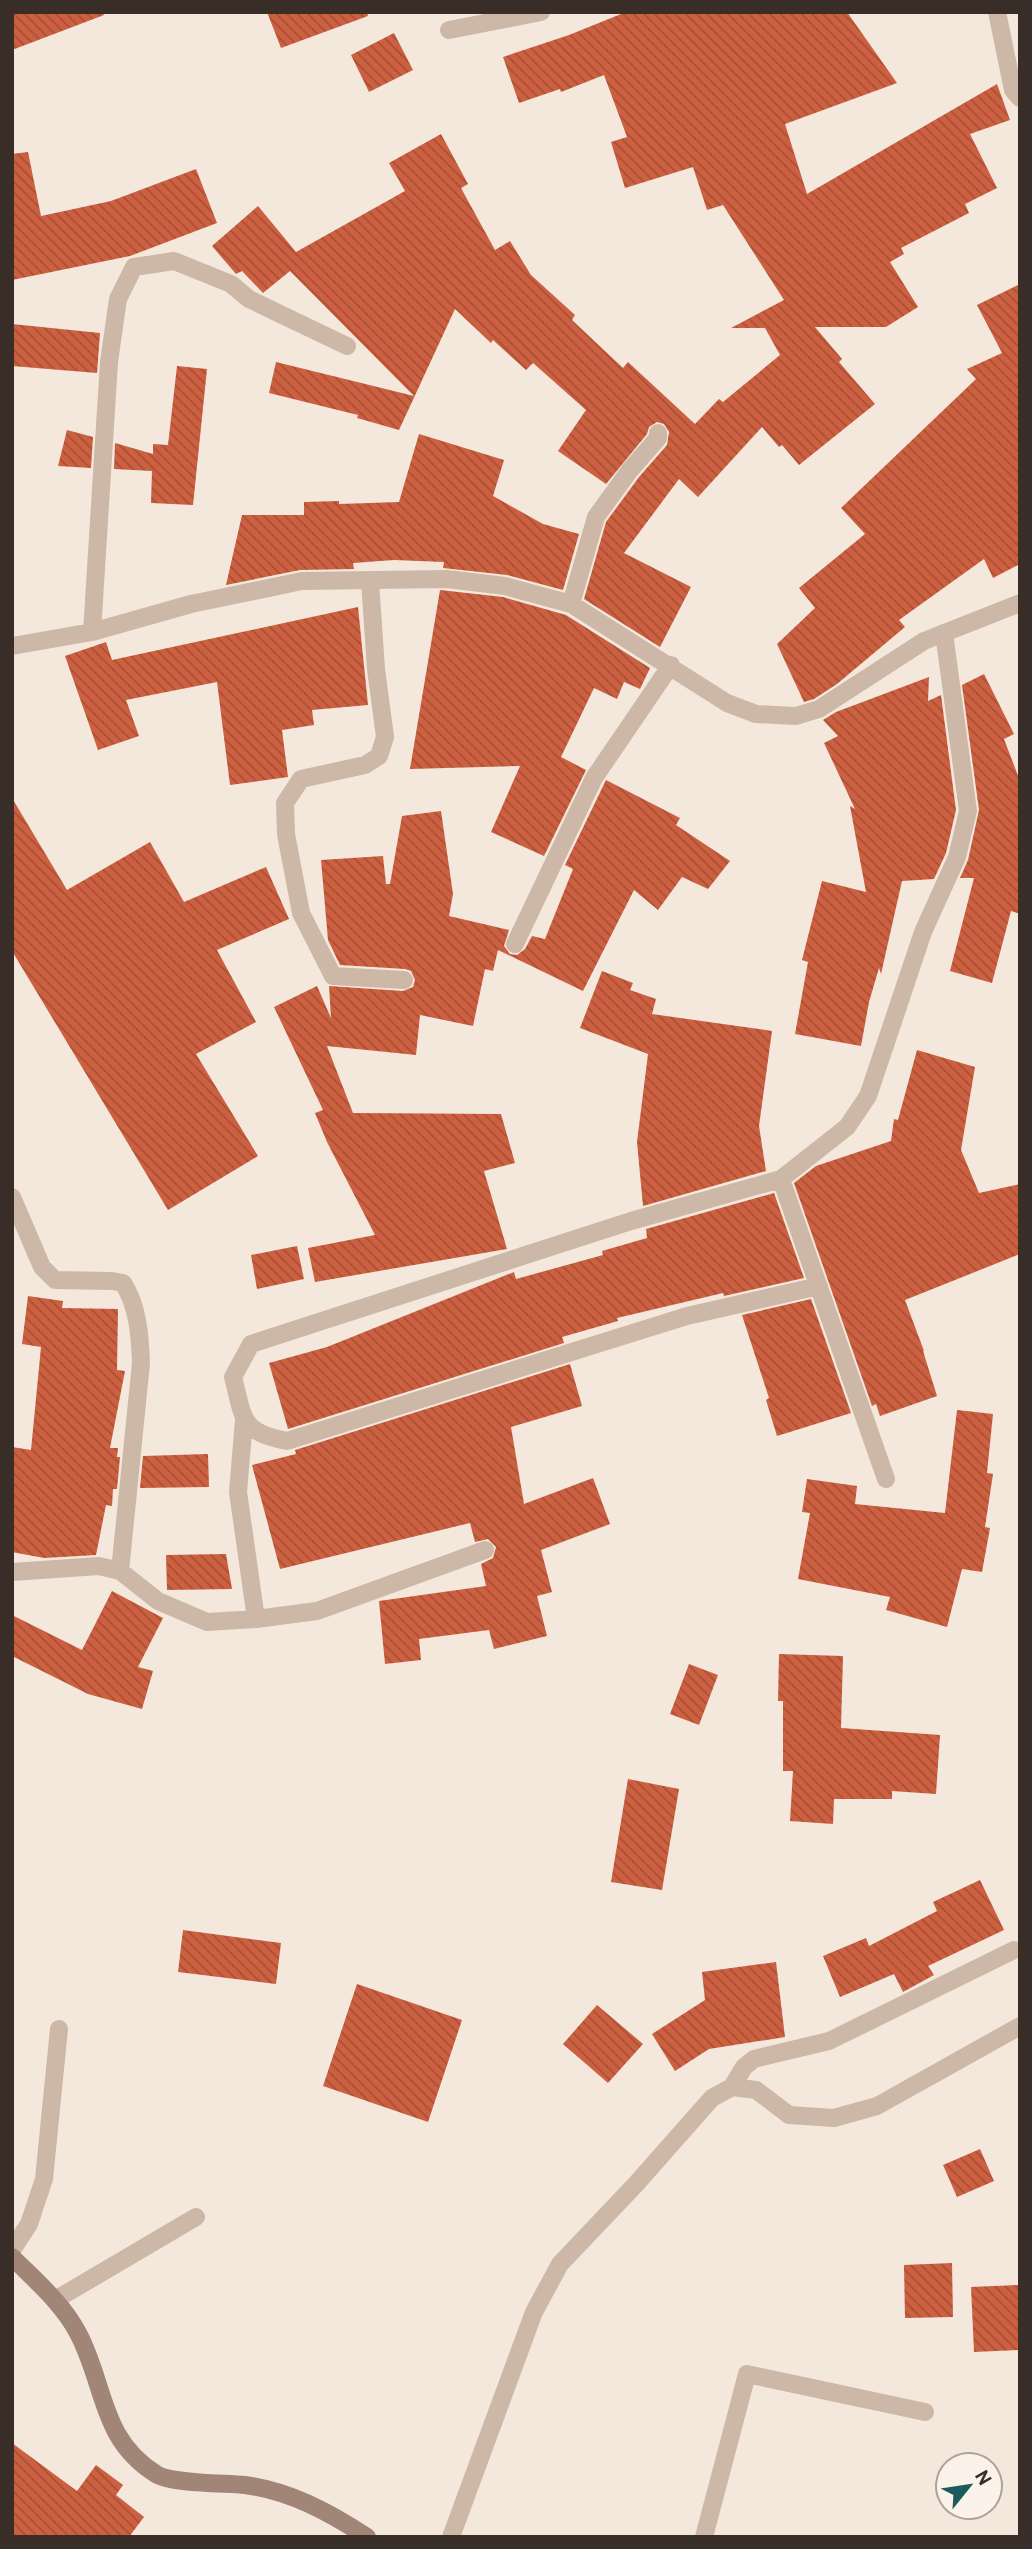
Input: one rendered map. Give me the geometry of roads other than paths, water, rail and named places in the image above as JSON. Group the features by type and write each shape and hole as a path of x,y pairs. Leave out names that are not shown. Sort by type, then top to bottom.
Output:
{"street":[{"path":"449,30 541,12"},
{"path":"997,12 1013,90 1020,99"},
{"path":"92,632 109,362 118,299 134,267 174,261 231,284 249,299 347,346"},
{"path":"571,604 596,517 657,438 658,433"},
{"path":"12,646 92,632 191,604 302,581 447,579 505,586 571,604 727,703 755,714 796,716 819,709 925,641 1020,603"},
{"path":"370,581 376,669 385,737 379,756 365,765 301,779 285,803 286,834 301,913 333,976 404,980"},
{"path":"256,1619 238,1492 244,1420 233,1377 251,1344 631,1221 781,1179 847,1126 867,1096 923,932 957,857 968,811 944,633"},
{"path":"515,944 594,778 671,665"},
{"path":"781,1179 886,1479"},
{"path":"12,1197 42,1267 55,1280 123,1283 132,1302 140,1333 141,1363 120,1571"},
{"path":"244,1420 263,1436 287,1441 687,1316 819,1286"},
{"path":"12,1572 99,1566 120,1571 158,1601 207,1622 317,1611 485,1550"},
{"path":"451,2537 534,2312 560,2264 712,2098 732,2087 744,2067 754,2059 829,2041 1014,1950"},
{"path":"732,2087 756,2090 789,2115 834,2118 877,2106 1020,2026"},
{"path":"12,2250 29,2224 44,2179 59,2029"},
{"path":"55,2300 196,2217"},
{"path":"12,2257 55,2300 78,2332 91,2362 109,2419 128,2453 159,2476 248,2486 295,2497 334,2515 367,2537"},
{"path":"704,2537 747,2374 925,2412"}]}
